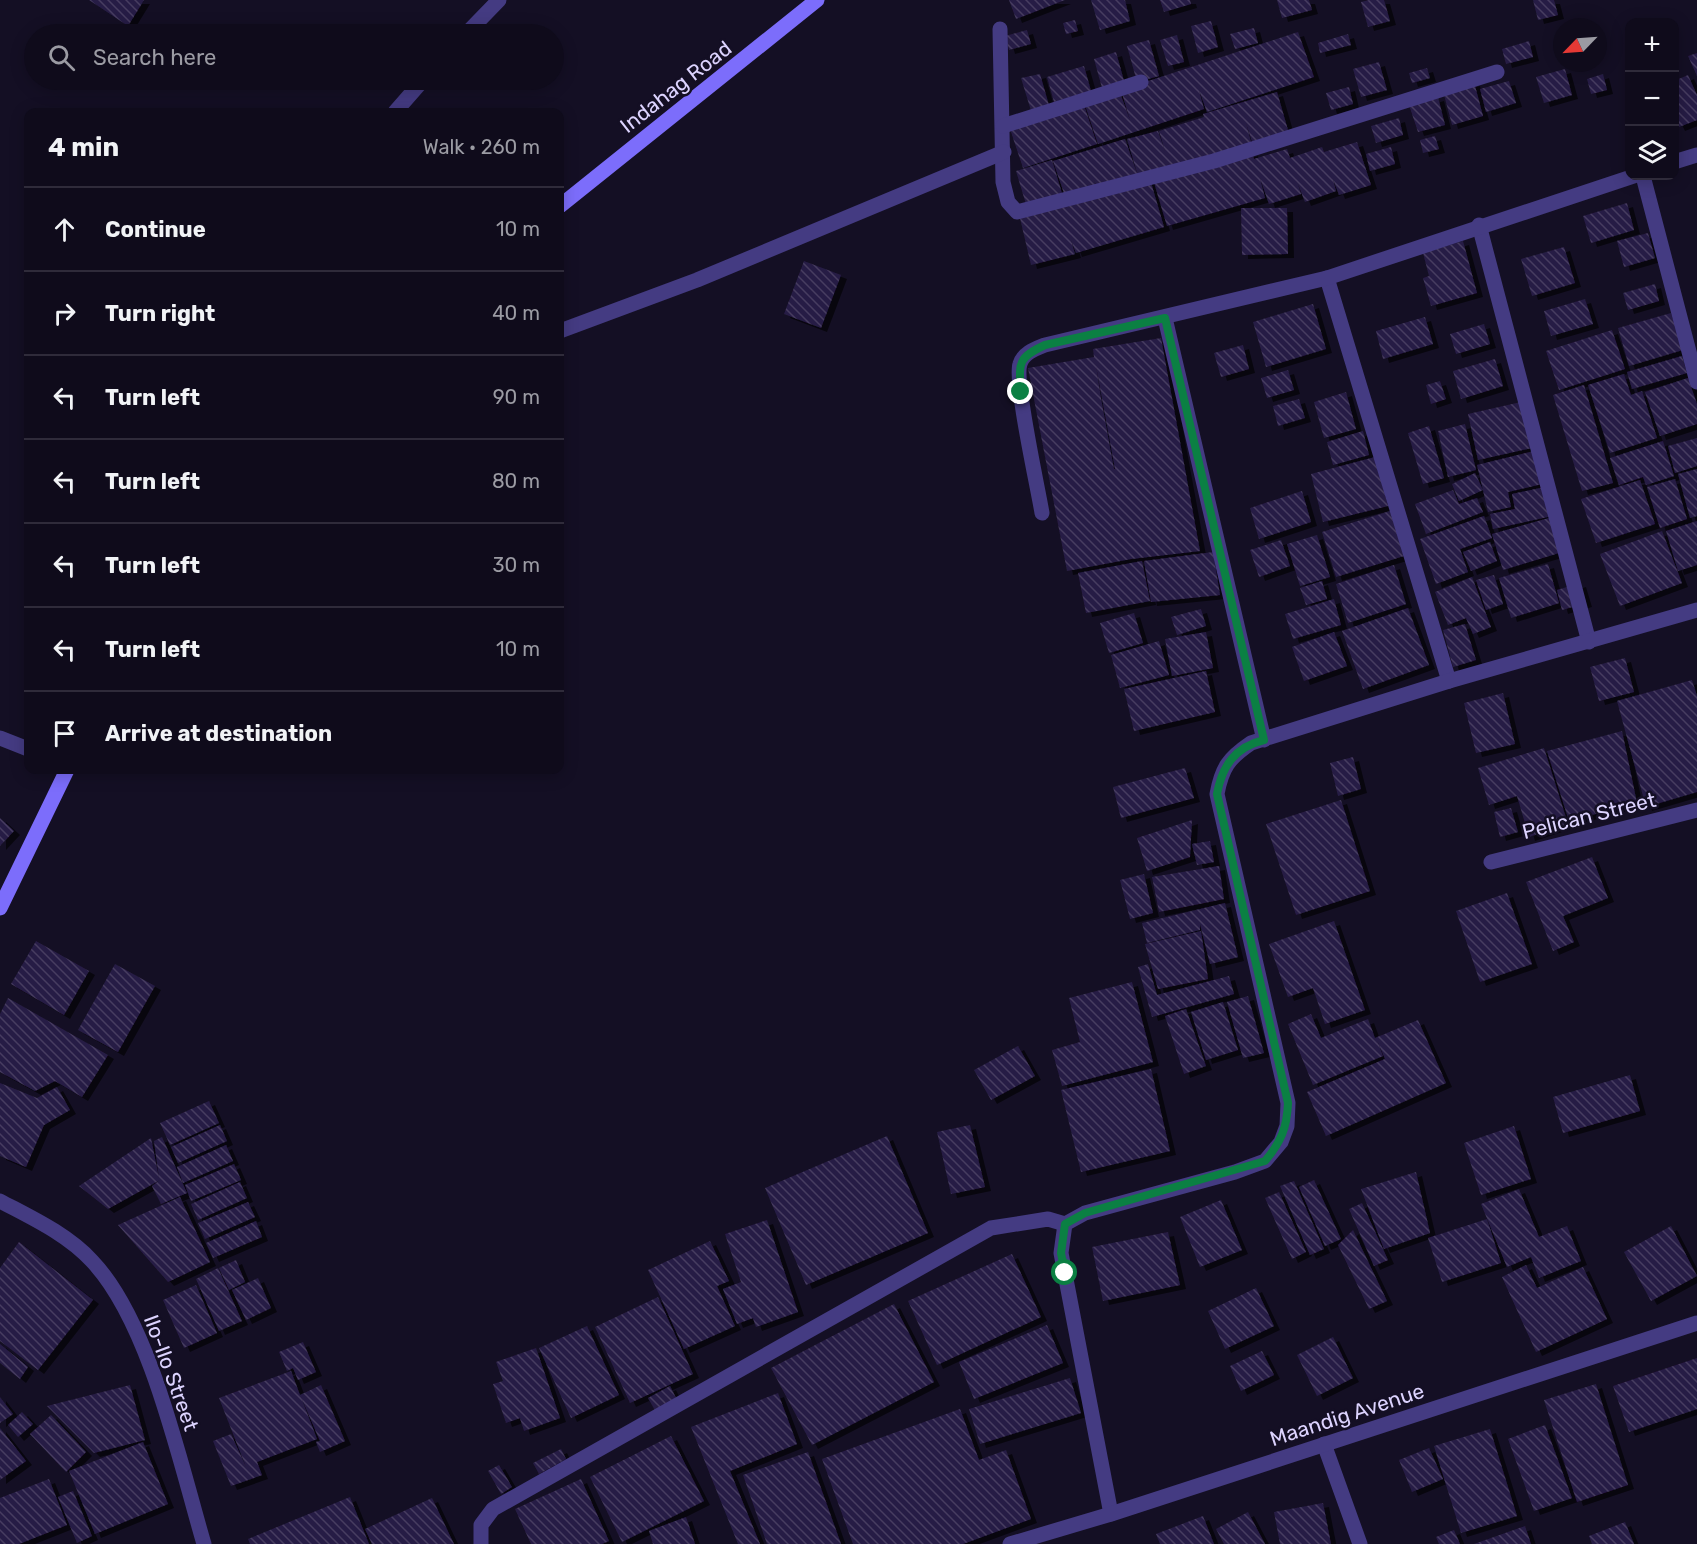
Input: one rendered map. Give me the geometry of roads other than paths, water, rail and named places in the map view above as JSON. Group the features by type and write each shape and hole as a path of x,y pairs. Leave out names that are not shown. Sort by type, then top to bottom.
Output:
{"main road":[{"name":"Indahag Road","path":"564,203 817,0"},
{"path":"0,908 65,774"}],"street":[{"path":"476,24 499,0"},
{"path":"1000,29 1004,193 1012,209 1024,212 1214,161 1497,72"},
{"path":"1003,126 1142,82"},
{"path":"398,108 414,90"},
{"path":"564,330 697,280 1004,152"},
{"path":"1679,160 1697,155"},
{"path":"1042,513 1021,392 1019,365 1025,356 1045,345 1327,278 1479,225 1625,179"},
{"path":"1644,180 1697,382"},
{"path":"1479,225 1588,642"},
{"path":"1327,278 1449,681"},
{"path":"1165,318 1264,740"},
{"path":"481,1544 480,1525 493,1509 992,1228 1048,1219 1065,1224 1085,1213 1226,1175 1265,1161 1281,1142 1287,1126 1288,1103 1217,794 1221,772 1236,754 1251,743 1449,681 1697,610"},
{"path":"0,738 24,747"},
{"name":"Pelican Street","path":"1491,862 1697,810"},
{"name":"Ilo-Ilo Street","path":"0,1201 73,1243 107,1278 128,1315 152,1372 204,1544"},
{"path":"1065,1224 1061,1253 1111,1514"},
{"name":"Maandig Avenue","path":"1010,1544 1111,1514 1697,1323"},
{"path":"1324,1444 1360,1544"}]}
